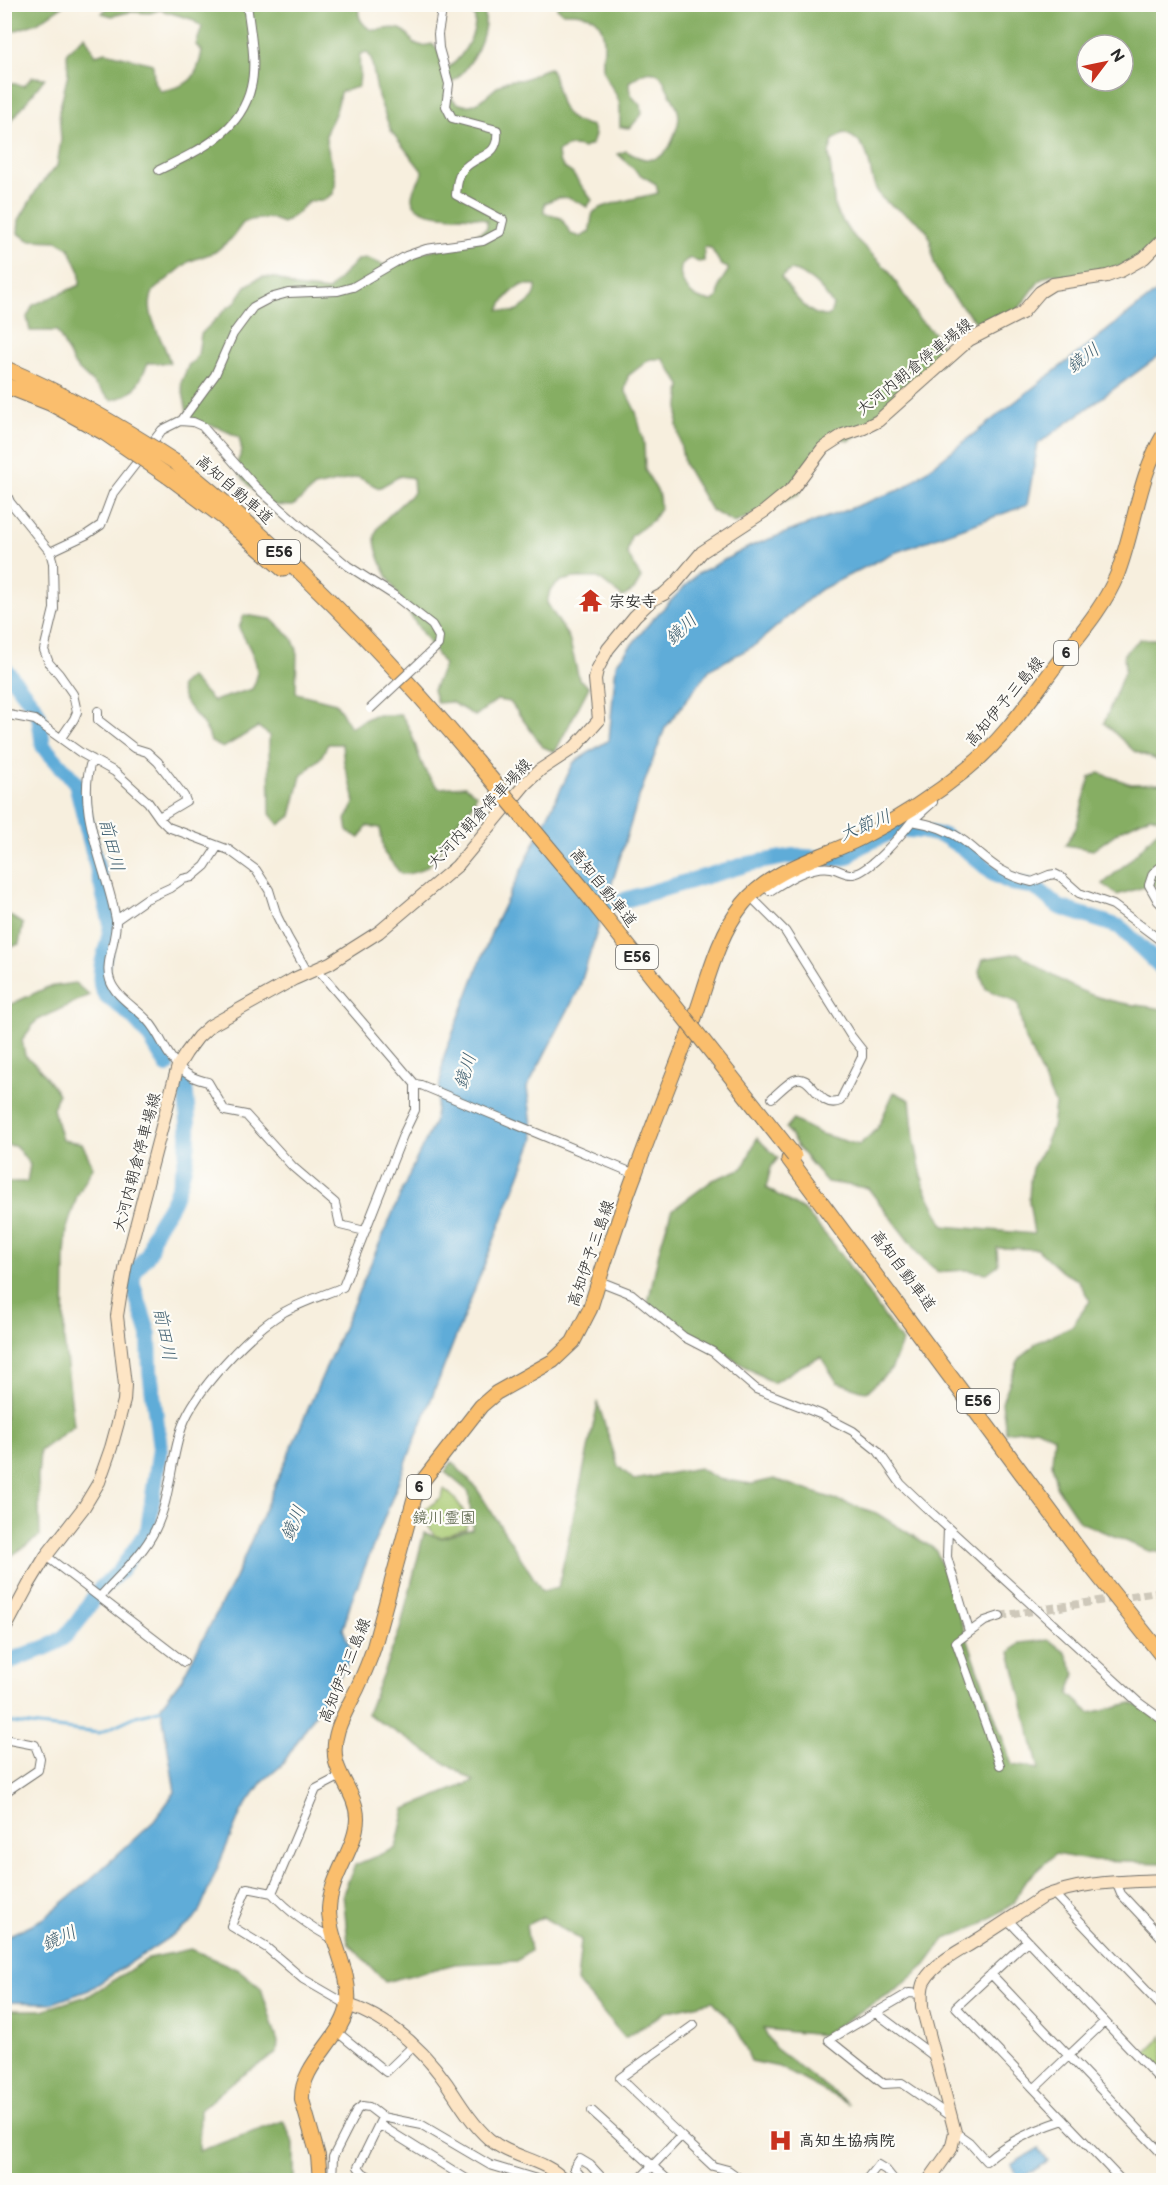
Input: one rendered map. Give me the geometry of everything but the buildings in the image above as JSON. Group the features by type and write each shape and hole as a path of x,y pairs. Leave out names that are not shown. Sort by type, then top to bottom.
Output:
{"highway":[{"name":"高知自動車道","path":"4,368 45,386 118,425 175,462 223,500 306,577 378,649 582,888 895,1288 1064,1519 1164,1645"},
{"name":"高知自動車道","path":"4,385 50,403 105,434 168,476 223,517 310,592 474,764"},
{"name":"E56","path":"791,1157 1087,1562 1164,1658"}],"main road":[{"name":"大河内朝倉停車場線","path":"4,1631 46,1556 84,1507 99,1482 122,1412 125,1385 117,1316 126,1264 178,1066 198,1037 210,1026 330,963 379,932 457,866 533,776 575,747 599,720 595,679 608,649 635,616 652,600 664,594 675,584 702,552 765,511 793,488 823,448 843,435 864,429 878,421 969,340 1022,313 1040,292 1053,284 1107,276 1121,271 1144,258 1164,238"},
{"name":"高知伊予三島線","path":"348,2005 346,1980 329,1911 337,1871 352,1838 357,1817 335,1754 336,1735 374,1647 420,1483 481,1406 496,1393 553,1361 573,1342 590,1309 635,1174 726,931 735,915 750,896 763,885 859,839 931,795 970,767 999,738 1104,601 1121,562 1144,476 1155,448 1164,434"},
{"path":"929,2181 948,2156 956,2132 922,2007 923,1982 934,1969 1041,1898 1083,1885 1164,1880"},
{"path":"320,2181 318,2156 301,2092 306,2076 336,2031 348,2005 375,2016 414,2045 434,2066 464,2109 489,2139 516,2154 556,2171 564,2181"}],"street":[{"path":"159,170 180,160 228,130 235,123 252,86 253,69 247,4"},
{"path":"50,552 86,535 101,525 113,493 162,430 182,420 215,375 232,334 253,307 270,298 288,293 338,291 353,287 406,256 426,249 483,241 500,232 503,220 456,195 457,182 463,169 493,150 498,142 496,130 452,118 446,106 449,84 439,48 438,34 442,4"},
{"path":"182,420 202,426 255,486 297,523 348,566 395,596 432,625 439,637 438,645 370,708"},
{"path":"4,488 10,502 50,552 53,563 54,609 44,650 49,663 73,694 77,712 74,719 57,735"},
{"path":"98,711 98,720 134,748 147,752 158,762 184,795 186,801 159,817"},
{"path":"4,714 35,720 115,772 148,802 168,827 230,850 256,870 269,890 277,916 288,938 312,971 418,1085 635,1174"},
{"path":"92,759 87,771 86,790 94,842 116,920 116,932 108,971 109,980 118,993 147,1020 178,1066 193,1079 208,1082 225,1111 246,1115 293,1167 335,1203 340,1225 365,1231"},
{"path":"763,885 770,891 805,872 822,868 852,874 860,872 883,853 933,802 931,795"},
{"path":"911,822 927,824 953,835 964,841 992,866 1020,879 1032,882 1055,874 1079,893 1113,905 1164,943"},
{"path":"116,920 146,899 183,879 192,877 205,866 218,846"},
{"path":"1164,864 1153,873 1149,885 1164,907"},
{"path":"750,896 785,931 862,1050 862,1057 840,1101 835,1104 827,1103 806,1081 799,1078 772,1098"},
{"path":"100,1597 124,1572 154,1532 164,1505 179,1437 189,1408 232,1357 268,1323 285,1312 343,1287 415,1110 418,1085"},
{"path":"599,1281 632,1294 684,1337 713,1352 756,1389 820,1414 853,1431 878,1450 901,1484 1138,1701 1164,1721"},
{"path":"948,1528 946,1557 969,1631"},
{"path":"46,1556 184,1662"},
{"path":"999,1616 985,1621 956,1642 1000,1765"},
{"path":"4,1739 35,1745 40,1758 38,1770 4,1793"},
{"path":"272,1893 316,1789 341,1776"},
{"path":"1116,1882 1121,1894 1164,1940"},
{"path":"335,1941 283,1905 272,1893 247,1888 231,1926 267,1948 303,1978 348,2005"},
{"path":"1053,1893 1164,2009"},
{"path":"1008,1920 1164,2084"},
{"path":"1027,1941 956,2007 1121,2181"},
{"path":"992,1974 1164,2156"},
{"path":"921,1994 909,1992 829,2040 884,2084 902,2083 951,2117"},
{"path":"875,2012 936,2058"},
{"path":"1035,2088 1104,2022"},
{"path":"694,2025 620,2078 713,2166 728,2170 742,2181"},
{"path":"336,2031 386,2072 414,2045"},
{"path":"332,2181 333,2157 357,2110 362,2106 369,2107 381,2121 468,2181"},
{"path":"592,2111 668,2181"},
{"path":"956,2132 969,2142 986,2161 1018,2139 1044,2126 1064,2120"},
{"path":"375,2181 358,2167 381,2121"},
{"path":"381,2121 422,2125 490,2164 540,2181"},
{"path":"639,2181 681,2136"},
{"path":"584,2181 574,2168 580,2159 590,2165 604,2181"},
{"path":"866,2181 878,2165 886,2170 894,2181"}],"green space":[{"path":"4,5 64,5 37,23 5,34"},
{"path":"109,5 359,5 359,17 367,27 376,30 400,29 409,36 413,43 423,46 432,44 439,51 445,69 461,55 473,33 475,19 469,5 483,5 485,27 482,38 465,70 449,85 451,97 460,104 473,104 505,82 524,79 550,68 561,103 568,116 592,126 595,135 592,144 584,148 570,146 558,152 559,161 572,173 592,200 587,207 561,197 544,204 544,213 561,218 571,234 581,237 589,232 592,215 597,210 658,193 656,184 639,174 618,154 626,151 635,156 650,159 662,155 672,142 679,114 661,77 651,71 629,82 630,93 641,105 642,114 630,128 620,127 619,102 603,69 603,35 598,22 587,15 563,13 557,5 1163,5 1163,239 1140,260 1079,279 1051,274 1040,280 1015,314 982,329 943,282 935,265 930,238 926,230 916,220 881,197 862,145 844,133 833,140 829,153 835,209 850,233 889,271 918,318 938,337 943,349 941,363 896,394 871,426 848,441 836,436 826,445 798,495 734,523 711,510 684,464 677,425 681,385 663,359 650,359 628,376 625,390 636,412 644,443 645,470 659,494 660,508 653,520 631,536 627,553 641,578 634,590 623,597 598,578 574,578 561,581 550,590 547,603 569,638 579,679 589,687 555,752 543,747 510,702 497,700 475,716 451,702 437,703 433,690 444,665 389,580 380,561 376,545 378,527 414,492 413,478 400,476 379,488 358,477 315,487 293,506 267,505 240,475 237,463 242,451 239,437 215,426 189,421 181,383 189,364 198,355 201,334 228,307 234,304 246,286 263,277 277,278 295,287 328,291 357,260 365,258 384,265 409,255 464,243 487,228 487,221 480,218 430,213 414,205 412,193 422,171 391,131 378,96 371,58 367,52 360,54 358,87 340,92 336,110 326,132 335,181 333,194 322,201 309,201 283,223 270,218 249,220 243,223 231,239 215,252 190,261 154,290 150,308 152,318 170,363 148,363 142,377 131,392 111,400 75,366 57,331 30,331 27,317 33,305 80,285 80,272 69,248 57,241 29,240 18,233 19,220 39,186 57,166 61,140 59,112 68,74 67,52 85,36 95,55 106,52 153,64 154,82 161,91 185,84 194,75 200,61 202,51 196,45 202,27 191,19 160,10 112,16 102,13","holes":["704,247 711,248 721,265 728,268 720,283 718,297 712,301 693,295 684,284 680,272 685,261 691,258 698,262 704,261","791,270 810,279 820,288 833,305 830,315 816,314 802,304 781,277","522,285 536,285 533,298 513,312 499,310 508,296"]},
{"path":"32,77 45,78 5,129 5,82 24,86"},
{"path":"244,615 271,619 292,638 297,650 296,693 336,703 350,727 374,715 401,715 431,780 439,788 465,786 476,794 471,807 456,824 429,865 422,870 401,874 384,853 380,828 367,826 360,838 348,832 346,819 353,806 354,796 345,766 342,744 328,744 321,757 301,776 291,816 279,825 270,814 269,735 258,727 223,748 211,742 204,726 185,702 180,686 190,677 213,701 252,689 257,673 254,658 239,628"},
{"path":"1140,639 1163,639 1164,760 1159,761 1134,751 1104,723 1125,670 1124,654"},
{"path":"1099,773 1131,784 1163,783 1163,820 1150,816 1121,830 1093,850 1065,845 1076,828 1090,777"},
{"path":"1163,825 1163,887 1151,885 1117,895 1103,884 1130,860"},
{"path":"4,912 23,924 19,944 5,950"},
{"path":"1018,953 1052,975 1087,993 1119,1002 1163,1009 1163,1553 1149,1551 1080,1522 1056,1486 1052,1463 1054,1437 1036,1428 1006,1432 1002,1402 1018,1361 1036,1343 1072,1326 1090,1301 1078,1280 1062,1272 1037,1249 997,1248 998,1265 987,1273 965,1270 938,1272 920,1256 868,1188 827,1182 800,1150 786,1128 793,1120 821,1134 859,1145 877,1129 894,1092 910,1100 914,1139 924,1186 944,1226 1034,1234 1029,1201 1030,1180 1032,1168 1052,1127 1055,1104 1024,1036 1018,1003 986,989 979,971 983,959"},
{"path":"75,983 89,995 36,1021 22,1040 25,1055 39,1068 58,1094 53,1109 62,1140 82,1143 93,1167 77,1196 67,1228 65,1255 64,1340 74,1426 40,1451 38,1478 40,1536 5,1560 5,1182 27,1182 30,1165 16,1146 5,1145 5,1007 48,987"},
{"path":"757,1138 778,1158 771,1167 766,1188 805,1211 836,1247 902,1342 892,1368 867,1392 837,1382 821,1357 773,1383 647,1308 659,1251 671,1211 713,1180 743,1168"},
{"path":"598,1403 618,1466 634,1480 699,1468 718,1479 752,1484 774,1479 876,1513 936,1550 1012,1765 1039,1769 1010,1652 1020,1643 1049,1640 1066,1653 1075,1674 1069,1694 1090,1713 1131,1703 1163,1718 1163,1863 1094,1861 1055,1854 1024,1882 1014,1903 980,1925 945,1939 926,1965 899,1988 822,2035 763,2029 775,2048 849,2104 779,2067 751,2061 736,2027 713,2001 665,2012 625,2038 577,1982 581,1940 543,1917 526,1925 530,1951 517,1961 455,1964 385,1982 348,1943 343,1893 355,1865 396,1848 405,1809 474,1781 367,1714 400,1629 424,1533 442,1538 472,1529 469,1492 445,1472 452,1462 477,1489 542,1591 558,1588"},
{"name":"鏡川霊園","path":"444,1489 461,1506 466,1517 466,1529 442,1537 435,1536 420,1513 442,1497"},
{"path":"191,1949 239,1970 261,1988 278,2042 277,2053 234,2081 200,2110 199,2151 283,2121 294,2143 294,2180 5,2180 5,2010 43,2010 90,1995 149,1958"},
{"path":"1163,2036 1163,2074 1145,2054"}],"water":[{"name":"鏡川","path":"1163,287 1163,353 1038,444 1027,505 891,554 818,591 754,646 710,669 665,728 639,797 579,989 527,1088 534,1139 351,1602 343,1629 351,1650 350,1660 282,1765 262,1782 241,1812 199,1912 191,1923 89,1990 53,2003 5,2002 5,1937 43,1919 83,1886 154,1821 175,1792 161,1706 181,1680 235,1578 412,1168 434,1123 444,1056 494,926 574,762 609,740 616,664 651,621 697,574 751,546 904,488"},
{"path":"1039,2148 1048,2162 1019,2179 1011,2165"}],"waterway":[{"name":"前田川","path":"4,668 35,707 39,716 43,746 76,783 111,924 101,969 102,989 144,1029 167,1066"},
{"name":"大節川","path":"584,908 611,904 748,864 792,856 833,859 847,857 859,847 898,829 921,831 944,836 967,851 994,874 1012,883 1031,886 1059,907 1120,927 1164,970"},
{"name":"前田川","path":"99,1590 120,1571 148,1530 160,1448 150,1371 149,1335 133,1285 133,1276 149,1252 155,1231 173,1201 184,1168 187,1155 188,1116 185,1086 182,1080"},
{"name":"前田川","path":"4,1666 16,1658 61,1639 77,1623 94,1597"},
{"path":"4,1722 99,1733 136,1716 166,1708"}],"tunnel":[{"path":"1000,1616 1164,1591"}],"place":[{"name":"宗安寺","path":"591,601"},
{"name":"高知生協病院","path":"781,2140"}]}
